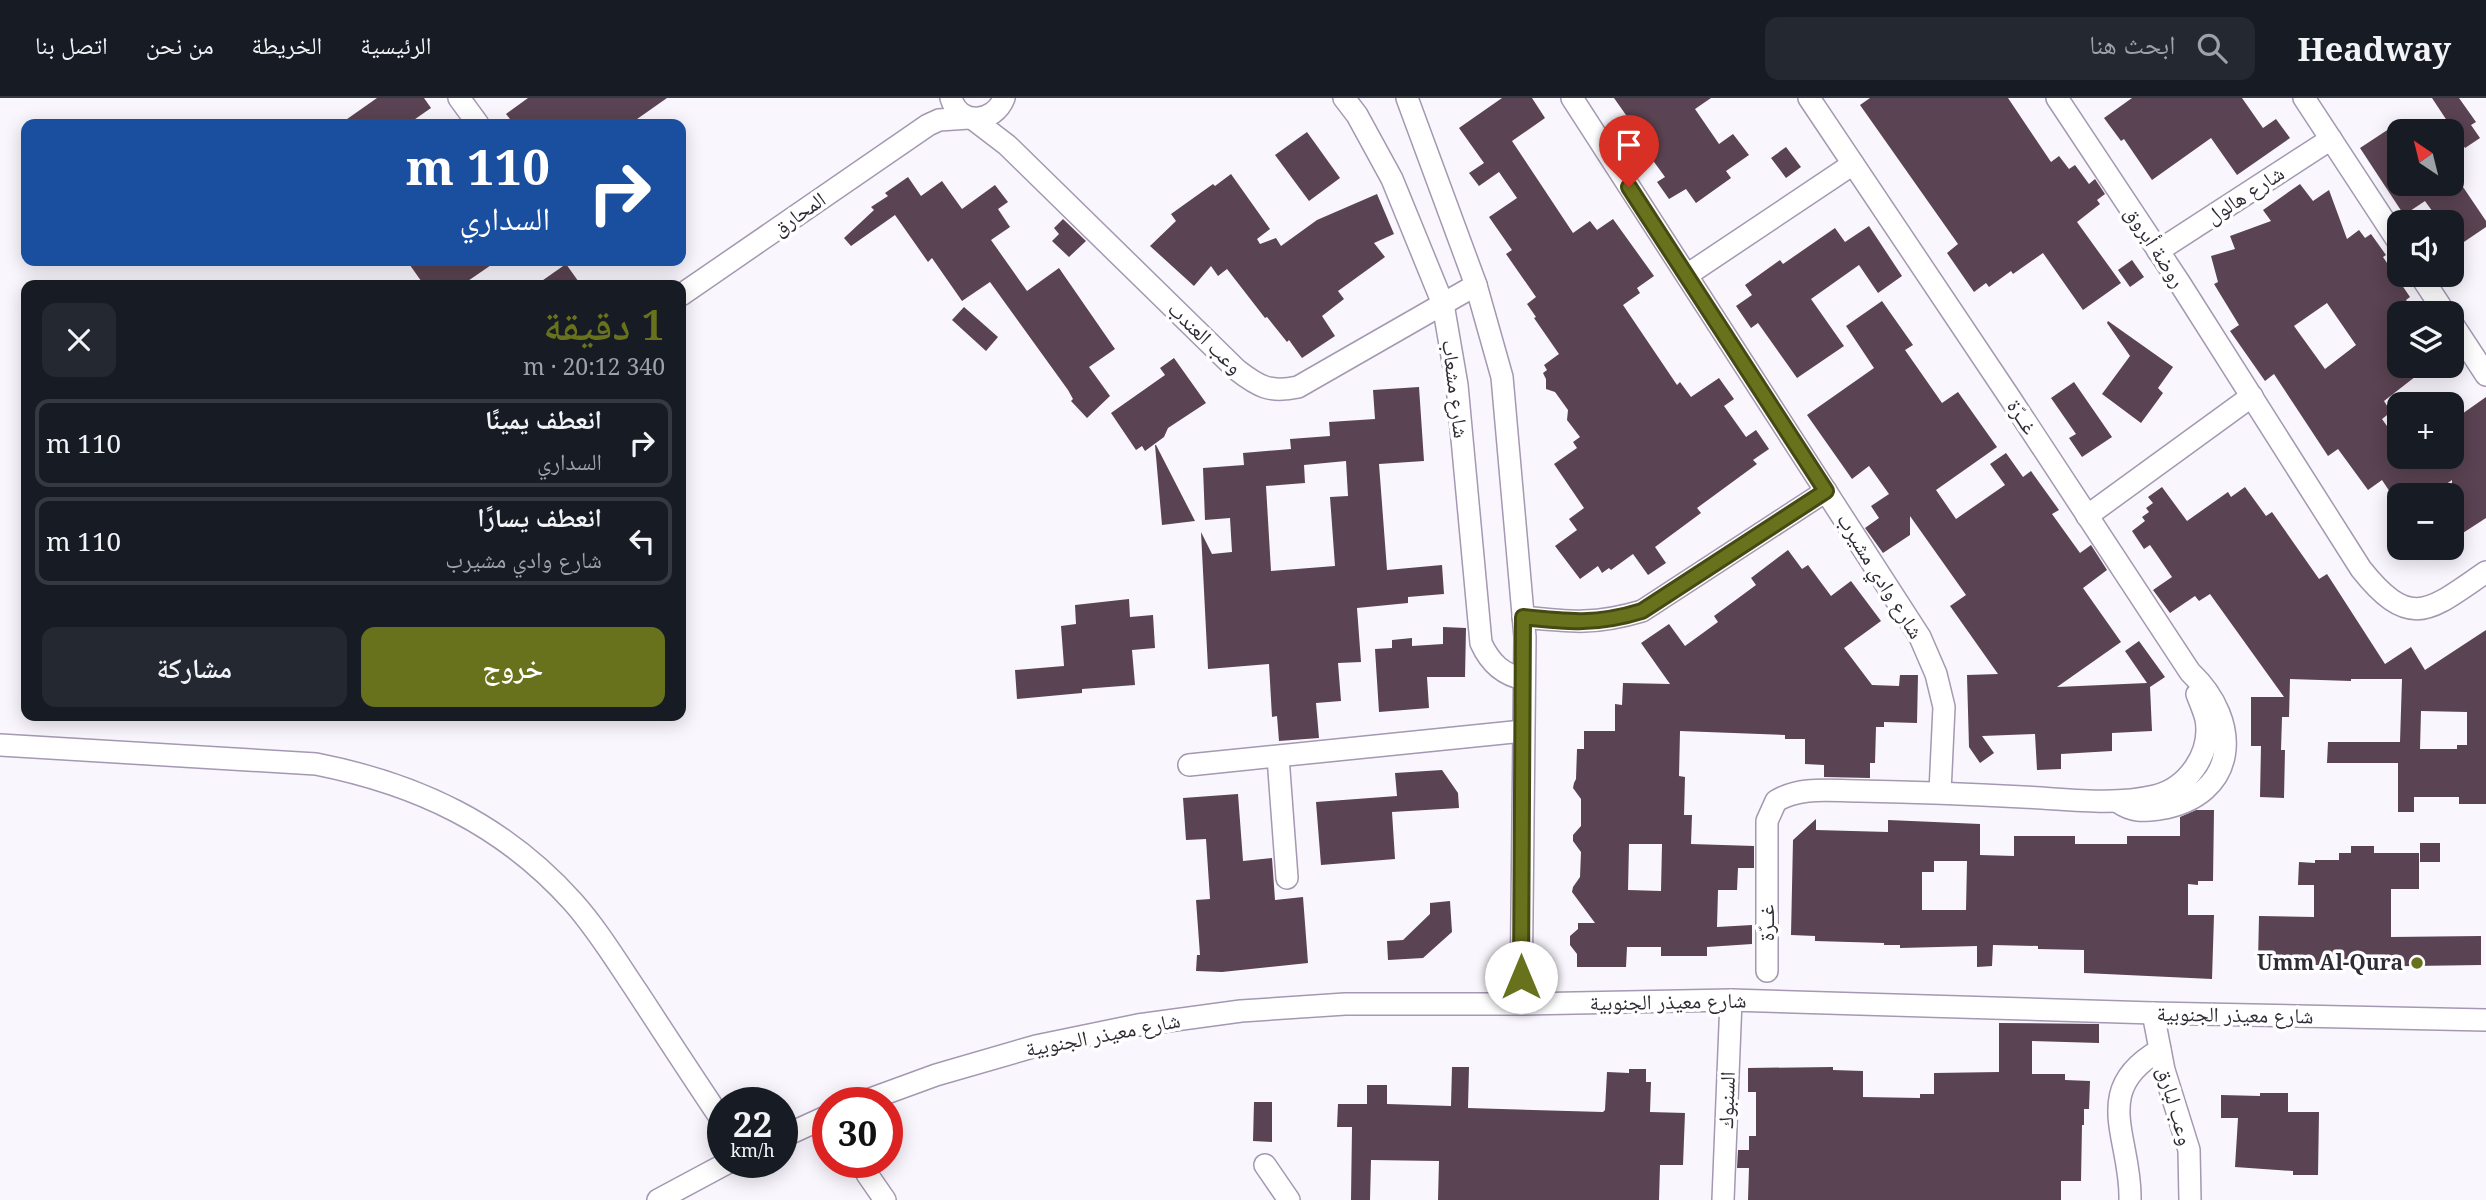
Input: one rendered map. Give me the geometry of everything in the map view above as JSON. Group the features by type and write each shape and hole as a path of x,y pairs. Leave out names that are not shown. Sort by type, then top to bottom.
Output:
{"street":[{"path":"459,98 474,119"},
{"name":"المحارق","path":"917,132 945,98"},
{"name":"وعب العندب","path":"951,98 957,110 1007,145 1237,370 1256,385 1279,391 1298,387 1476,285"},
{"name":"شارع مشعاب","path":"1344,98 1357,115 1392,179 1443,304 1457,385 1481,643 1486,655 1501,670 1509,676 1524,679"},
{"name":"شارع مشعاب","path":"1407,98 1476,285 1503,377 1523,617 1521,1004"},
{"name":"شارع وادي مشيرب","path":"1572,98 1920,637 1936,674 1944,706 1940,792"},
{"name":"غــرّة","path":"1767,971 1767,821 1776,801 1798,791 1940,792 2118,802 2167,792 2178,786 2196,767 2205,744 2206,719 2190,672 1809,98"},
{"name":"روضة أبروق","path":"2057,98 2252,396 2361,569 2381,594 2401,606 2418,610 2439,604 2486,572"},
{"path":"2304,98 2387,225"},
{"path":"971,118 991,116 1004,100"},
{"path":"1004,100 999,121 1007,145"},
{"name":"المحارق","path":"686,292 917,132 939,120 971,118"},
{"name":"شارع هالول","path":"2158,251 2331,139"},
{"path":"1687,275 1853,163"},
{"path":"2464,342 2486,376"},
{"path":"2087,516 2252,396"},
{"path":"1523,617 1582,623 1614,619 1642,611 1826,491"},
{"path":"1189,765 1523,731"},
{"path":"0,745 316,764 368,775 438,800 511,844 573,902 600,935 707,1098"},
{"path":"1278,757 1287,878"},
{"name":"شارع معيذر الجنوبية","path":"903,1087 1036,1046 1138,1025 1241,1011 1345,1004 1731,1000 2486,1020"},
{"name":"السنبوك","path":"1723,1200 1731,1000"},
{"name":"وعب لبارق","path":"2153,1013 2169,1090 2189,1150 2190,1200"},
{"path":"2130,1200 2128,1163 2119,1124 2120,1099 2132,1071 2160,1050"},
{"path":"1265,1165 1289,1200"},
{"path":"658,1200 707,1174"},
{"path":"870,1178 885,1200"}],"building":[{"path":"377,98 424,98 431,108 415,119 347,119"},
{"path":"528,98 667,98 637,119 510,119 506,114"},
{"path":"1502,98 1532,98 1545,118 1512,141 1573,233 1590,221 1597,230 1613,219 1654,276 1637,288 1640,293 1623,305 1677,385 1680,382 1691,397 1719,378 1734,399 1724,406 1746,437 1756,430 1769,449 1753,460 1757,464 1697,508 1701,513 1655,547 1666,563 1648,575 1633,554 1611,570 1609,568 1602,573 1598,566 1580,579 1555,546 1577,530 1569,519 1584,508 1554,464 1577,448 1573,442 1580,437 1567,420 1568,410 1555,392 1546,389 1543,373 1547,370 1544,365 1559,354 1534,318 1536,317 1527,304 1536,297 1506,254 1512,250 1489,217 1517,198 1499,172 1479,186 1469,173 1484,163 1459,128"},
{"path":"1614,98 1711,98 1695,109 1719,144 1733,134 1749,155 1726,171 1731,178 1696,203 1686,189 1669,199 1657,182 1665,177 1649,155 1652,152"},
{"path":"1870,98 2008,98 2051,162 2059,156 2069,169 2075,165 2089,184 2095,179 2105,194 2097,200 2100,204 2077,222 2121,283 2083,310 2043,253 2013,274 2011,271 1989,287 1986,283 1974,292 1947,253 1958,244 1860,105"},
{"path":"2132,98 2242,98 2263,128 2276,119 2290,138 2237,175 2211,138 2152,180 2124,139 2121,141 2104,118"},
{"path":"2432,98 2459,98 2476,122 2471,125 2480,138 2465,148 2464,119 2446,119"},
{"path":"2387,130 2387,189 2360,148"},
{"path":"1307,132 1340,178 1309,201 1275,155"},
{"path":"1786,147 1801,167 1786,178 1771,158"},
{"path":"1231,174 1270,229 1257,239 1260,244 1276,238 1281,246 1317,220 1377,194 1394,234 1374,243 1385,257 1338,291 1344,299 1322,316 1335,336 1302,358 1289,340 1287,342 1267,317 1265,318 1227,269 1218,276 1211,266 1194,286 1150,246 1176,221 1171,214"},
{"path":"908,177 921,196 942,181 962,209 995,185 1008,202 998,209 1010,227 991,240 1027,291 1059,268 1115,349 1089,367 1110,396 1087,418 1071,401 1073,399 1068,390 990,282 962,301 932,258 928,262 895,215 851,246 844,238 874,210 871,207 888,196 885,193"},
{"path":"2300,184 2313,201 2329,190 2347,239 2359,230 2365,238 2371,234 2386,255 2383,257 2387,263 2387,287 2403,287 2410,297 2407,301 2387,301 2387,378 2414,378 2396,392 2387,392 2387,399 2384,401 2387,415 2382,419 2387,426 2387,469 2464,469 2464,413 2486,397 2486,518 2464,532 2464,483 2452,483 2452,480 2448,483 2387,483 2387,488 2382,480 2368,490 2338,449 2328,456 2274,374 2265,381 2230,331 2239,325 2214,284 2218,282 2211,256 2235,249 2230,236 2271,221 2263,210","holes":["2327,303 2356,345 2325,369 2294,326"]},
{"path":"2464,188 2486,221 2486,227 2464,242 2464,210 2431,210 2425,201 2412,210 2401,210 2392,196 2464,196"},
{"path":"1063,219 1086,241 1069,257 1052,241 1059,234 1054,228"},
{"path":"1869,226 1902,276 1878,293 1859,265 1811,299 1844,346 1797,378 1758,323 1751,328 1736,306 1752,295 1745,285 1780,260 1783,264 1835,228 1845,242"},
{"path":"2132,260 2144,277 2130,287 2118,270"},
{"path":"411,266 490,266 469,280 420,280"},
{"path":"563,266 567,266 577,280 543,280"},
{"path":"1882,301 1913,345 1905,350 1942,403 1958,392 1997,447 1936,490 1956,519 2005,485 1990,464 2006,453 2023,477 2031,471 2059,510 2052,514 2080,553 2091,545 2107,570 2083,588 2121,642 2057,687 2147,683 2125,651 2139,641 2165,677 2150,687 2152,731 2112,733 2112,751 2061,754 2061,769 2037,770 2035,734 1982,736 1994,753 1980,763 1969,747 1967,675 1998,674 1950,606 1966,595 1910,516 1910,535 1883,553 1865,528 1879,518 1871,506 1889,494 1869,466 1852,479 1807,415 1874,368 1846,326"},
{"path":"964,307 998,337 986,351 952,320"},
{"path":"2108,321 2173,367 2158,388 2163,393 2141,423 2102,394 2130,356"},
{"path":"1174,358 1206,403 1168,428 1164,437 1145,451 1142,446 1136,450 1111,413 1165,375 1160,368"},
{"path":"2074,382 2112,437 2082,457 2069,438 2076,434 2051,398"},
{"path":"1419,387 1424,461 1379,464 1387,570 1442,565 1444,594 1408,597 1408,603 1357,608 1361,662 1338,663 1341,701 1316,703 1319,738 1279,741 1277,716 1272,717 1269,664 1208,669 1201,532 1212,554 1232,552 1230,518 1205,520 1203,468 1244,465 1243,453 1291,449 1290,439 1330,436 1329,422 1375,419 1373,390","holes":["1346,461 1348,496 1330,497 1335,566 1271,571 1266,486 1305,483 1304,465"]},
{"path":"1156,445 1195,521 1162,525"},
{"path":"2162,487 2187,521 2228,492 2231,497 2245,487 2266,516 2272,512 2319,579 2327,574 2385,664 2411,647 2425,670 2486,630 2486,804 2459,804 2459,797 2414,797 2414,812 2398,812 2398,763 2327,763 2328,742 2400,742 2402,679 2290,679 2289,717 2282,717 2281,750 2285,750 2284,798 2260,797 2261,746 2251,746 2251,697 2284,697 2210,594 2199,601 2195,596 2170,613 2153,590 2172,577 2150,545 2144,549 2132,531 2145,521 2142,517 2149,512 2146,508 2153,503 2148,497","holes":["2421,711 2467,712 2467,745 2457,745 2457,749 2420,749"]},
{"path":"1788,550 1802,569 1808,565 1831,596 1851,581 1881,621 1844,648 1872,685 1899,686 1900,675 1918,675 1917,723 1884,722 1884,727 1876,727 1875,763 1870,763 1870,778 1824,777 1824,765 1805,764 1805,739 1785,739 1785,735 1680,731 1679,776 1685,777 1684,815 1692,815 1691,844 1754,846 1754,868 1738,868 1737,890 1718,890 1717,927 1752,925 1752,944 1707,947 1707,956 1661,956 1661,947 1627,947 1626,967 1577,967 1577,954 1570,945 1570,936 1578,929 1578,923 1595,923 1572,892 1580,877 1581,852 1573,841 1573,835 1581,826 1581,799 1573,788 1577,749 1584,749 1584,731 1615,731 1615,704 1622,705 1623,683 1670,684 1641,643 1669,624 1685,646 1718,622 1714,616 1756,585 1751,578","holes":["1629,844 1662,844 1661,891 1628,890"]},
{"path":"1129,599 1130,617 1153,615 1155,648 1132,650 1135,685 1082,689 1082,693 1017,699 1015,670 1064,666 1061,626 1076,624 1075,605"},
{"path":"1443,627 1466,628 1465,677 1427,677 1429,708 1379,712 1375,649 1392,648 1392,640 1412,638 1412,646 1443,644"},
{"path":"1442,770 1458,793 1459,808 1392,812 1395,859 1321,865 1316,802 1397,796 1395,773"},
{"path":"1238,794 1243,861 1272,858 1275,900 1303,897 1308,963 1222,972 1196,971 1197,955 1200,955 1196,900 1210,899 1206,839 1186,840 1183,798"},
{"path":"2196,810 2214,810 2213,881 2198,881 2198,885 2188,884 2188,915 2214,915 2212,979 2084,973 2084,950 1993,945 1992,966 1977,967 1977,946 1900,948 1900,945 1884,943 1815,941 1815,936 1791,935 1793,840 1816,819 1816,830 1888,832 1888,820 1980,824 1980,855 2014,856 2014,836 2075,836 2075,844 2127,844 2127,836 2180,836 2180,817","holes":["1934,861 1967,861 1966,910 1922,910 1922,872 1934,872"]},
{"path":"2420,843 2440,843 2440,862 2420,862"},
{"path":"2351,846 2374,846 2374,853 2419,853 2419,889 2391,889 2391,937 2481,936 2481,965 2344,967 2307,965 2307,962 2258,962 2259,916 2314,917 2314,885 2298,885 2299,862 2339,860 2339,853 2351,853"},
{"path":"1450,901 1452,932 1423,958 1388,960 1387,941 1403,940 1430,914 1430,903"},
{"path":"1999,1023 2099,1024 2099,1043 2032,1041 2032,1074 2065,1074 2065,1080 2090,1081 2089,1109 2084,1109 2082,1125 2081,1181 2061,1181 2061,1200 1748,1200 1749,1168 1737,1168 1738,1150 1749,1150 1749,1136 1756,1136 1756,1092 1748,1092 1748,1068 1833,1067 1833,1070 1863,1071 1863,1097 1920,1098 1920,1094 1934,1094 1934,1073 1999,1072"},
{"path":"1452,1067 1469,1067 1468,1108 1603,1112 1607,1072 1629,1073 1629,1069 1646,1069 1646,1082 1651,1082 1650,1112 1685,1113 1683,1165 1660,1165 1659,1200 1438,1200 1439,1161 1371,1160 1370,1200 1351,1200 1352,1127 1337,1127 1338,1104 1367,1104 1367,1085 1387,1085 1387,1104 1451,1106"},
{"path":"2260,1093 2288,1093 2288,1112 2319,1112 2318,1175 2293,1175 2293,1171 2235,1167 2238,1118 2221,1118 2221,1095 2260,1096"},
{"path":"1254,1102 1272,1102 1272,1142 1253,1141"}],"place":[{"name":"Umm Al-Qura","path":"2417,963"}],"route":[{"path":"1521,977 1525,637 1523,617 1582,623 1614,619 1642,611 1826,491 1629,187"}]}
